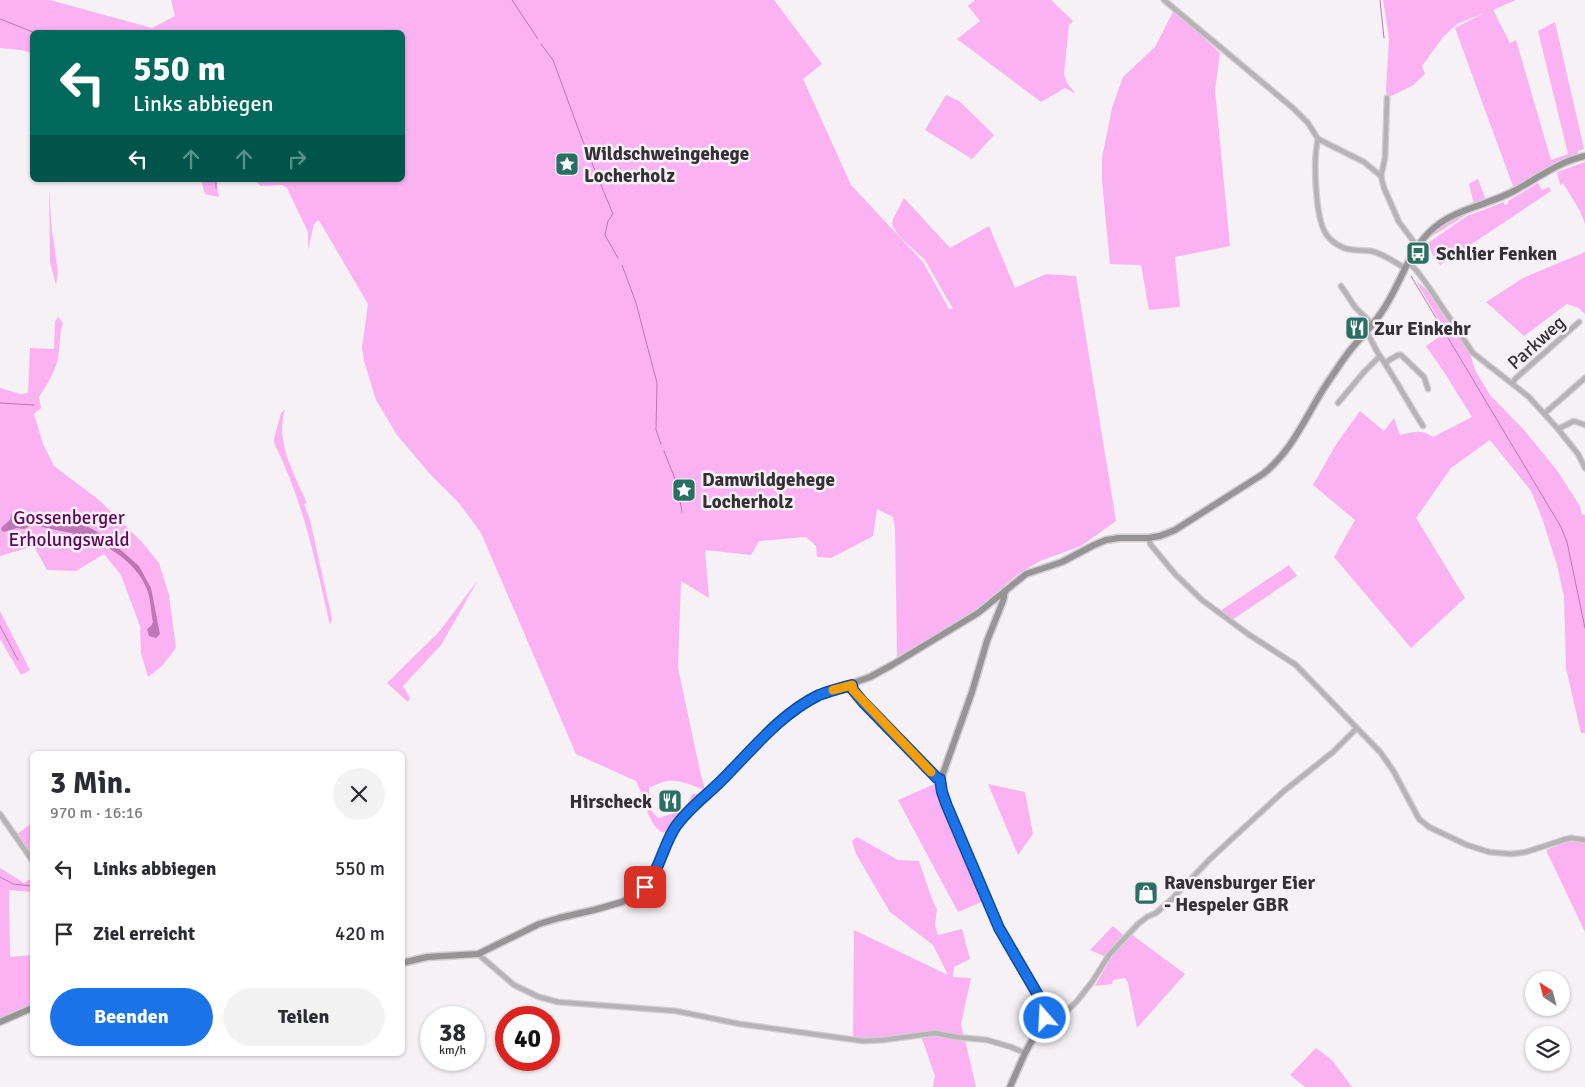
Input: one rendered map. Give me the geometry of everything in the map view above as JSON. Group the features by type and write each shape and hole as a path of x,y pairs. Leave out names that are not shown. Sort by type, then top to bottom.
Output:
{"main road":[{"path":"405,962 427,957 478,954 539,924 622,902 640,892 651,880 669,838 684,816 778,724 794,711 820,695 870,677 965,621 1026,574 1067,559 1094,544 1119,538 1160,536 1175,530 1264,474 1281,458 1345,357 1382,312 1406,265 1425,236 1446,219 1474,206 1506,195 1552,168 1585,156"},
{"path":"1004,591 1003,602 987,641 972,692 940,779 947,806 999,928 1045,1010 1045,1018 1010,1087"},
{"path":"0,1022 30,1009"}],"street":[{"path":"1164,0 1293,108 1308,123 1318,139 1364,162 1381,176"},
{"path":"1387,98 1385,158 1381,176 1384,188 1399,222 1417,246"},
{"path":"1318,139 1315,149 1317,196 1323,229 1327,236 1344,247 1382,254 1417,271 1473,353 1493,370 1513,383 1545,413 1578,454 1585,468"},
{"path":"1341,286 1355,307 1372,324"},
{"name":"Parkweg","path":"1513,383 1515,379 1579,322"},
{"path":"1366,332 1372,339 1380,356 1386,362 1405,398 1423,426"},
{"path":"1386,362 1398,355 1402,356 1424,377 1428,390"},
{"path":"1338,403 1380,356"},
{"path":"1545,413 1585,378"},
{"path":"1558,429 1574,421 1585,425"},
{"path":"1148,538 1151,545 1175,574 1202,600 1248,634 1296,665 1381,753 1419,819 1429,827 1467,845 1489,852 1511,854 1526,852 1571,838 1585,840"},
{"path":"852,685 853,690 859,697 940,779"},
{"path":"1059,1019 1092,982 1109,955 1138,924 1156,913 1210,859 1284,791 1333,752 1357,728"},
{"path":"0,814 30,857"},
{"path":"478,954 519,988 539,997 558,1002 667,1010 740,1024 817,1033 863,1041 936,1033 988,1040 1026,1053"}],"green space":[{"path":"0,0 50,0 152,28 175,16 171,0 774,0 822,64 803,79 851,185 923,262 949,309 953,309 925,260 899,236 892,225 893,219 904,198 950,248 989,226 1015,288 1046,274 1076,276 1116,521 1081,546 1040,561 1018,574 972,613 897,657 895,527 893,517 877,509 873,536 831,558 817,557 816,546 806,537 759,541 751,555 705,550 709,598 681,581 678,668 705,790 677,781 664,782 649,788 650,809 658,818 683,808 690,800 692,794 697,794 698,796 679,817 668,833 661,832 656,828 648,813 636,781 576,754 481,533 459,503 430,474 397,435 376,400 364,361 362,347 368,304 320,222 318,220 314,224 308,250 308,232 287,188 282,185 261,186 256,182 405,182 405,30 30,30 30,52 0,48"},
{"path":"975,0 1051,0 1073,21 1069,25 1064,74 1067,83 1076,94 1065,88 1041,102 957,39 980,21 968,6"},
{"path":"1383,0 1516,0 1493,10 1510,43 1516,40 1551,160 1568,154 1538,31 1555,22 1584,149 1578,151 1578,155 1559,162 1514,189 1455,28 1484,13 1457,24 1443,37 1422,66 1425,74 1412,86 1387,98 1389,38"},
{"path":"1174,10 1220,53 1215,90 1230,246 1175,257 1180,307 1149,310 1141,265 1110,264 1102,181 1102,158 1112,108 1123,77 1155,47"},
{"path":"946,95 959,101 994,135 972,159 925,130"},
{"path":"1585,162 1585,224 1580,211 1563,183 1560,185 1557,172"},
{"path":"1478,179 1486,200 1474,204 1469,184"},
{"path":"202,182 216,182 219,197 205,194"},
{"path":"1538,183 1542,190 1549,187 1551,191 1440,265 1432,254 1428,243 1467,216 1504,202 1505,205 1508,204 1508,201"},
{"path":"49,189 52,231 58,272 56,285 50,262"},
{"path":"1501,199 1503,200 1469,213 1426,240 1439,226 1449,220"},
{"path":"1585,252 1585,314 1579,308 1567,304 1524,336 1486,302 1523,278"},
{"path":"1416,281 1427,290 1469,350 1475,370 1490,395 1524,430 1556,469 1580,506 1582,515 1585,515 1585,733 1581,733 1566,668 1564,597 1557,565 1542,518 1531,491 1490,440 1451,468 1416,518 1465,598 1411,648 1334,557 1355,520 1313,485 1337,443 1360,411 1384,431 1394,418 1400,435 1421,432 1433,437 1472,417 1426,346 1446,332"},
{"name":"Gossenberger Erholungswald","path":"58,317 63,323 57,363 53,374 39,397 41,408 34,414 43,444 54,466 99,500 142,542 159,563 169,595 176,648 162,666 148,677 141,653 140,626 121,575 104,554 76,571 47,570 34,546 0,556 0,388 21,394 28,393 30,348 54,349 55,322"},
{"path":"285,409 282,433 284,445 287,457 307,503 304,504 310,520 332,619 330,625 314,555 301,510 274,443 281,413"},
{"path":"1289,565 1297,576 1232,620 1220,611"},
{"path":"478,580 441,645 403,686 410,698 408,702 387,683 439,632"},
{"path":"0,611 30,670 21,675 0,639"},
{"path":"937,783 984,901 958,912 898,800"},
{"path":"988,784 1025,792 1033,834 1018,855"},
{"path":"30,824 30,854 17,834"},
{"path":"857,837 898,860 919,861 937,909 935,925 938,935 962,929 970,959 954,967 953,977 971,978 961,1024 964,1037 937,1031 873,1039 853,1037 854,930 948,975 933,945 890,912 856,854 852,841"},
{"path":"1566,842 1585,842 1585,932 1546,850"},
{"path":"0,868 24,883 30,879 30,892 9,890 10,957 30,955 30,1006 0,1018"},
{"path":"1113,926 1123,935 1106,957 1090,950"},
{"path":"1131,934 1185,974 1137,1028 1128,983 1125,978 1113,980 1112,984 1095,986 1110,959"},
{"path":"935,1034 965,1040 976,1087 933,1087 935,1076 921,1036"},
{"path":"1316,1048 1332,1060 1352,1087 1305,1087 1290,1075"}],"shaded area":[{"path":"21,509 35,524 45,522 42,515 64,513 106,537 139,566 151,588 160,634 156,638 149,636 147,629 153,622 148,592 136,570 127,561 95,541 71,533 34,524 24,529 17,528 4,532 1,530 10,520 11,515"}],"waterway":[{"path":"512,0 538,39"},
{"path":"1380,0 1384,38"},
{"path":"0,19 30,31"},
{"path":"541,44 553,60 582,139 613,214 608,221 605,235 618,258"},
{"path":"216,182 216,188"},
{"path":"622,265 636,303 657,383 656,430 661,444"},
{"path":"1411,276 1561,527 1567,542 1585,628"},
{"path":"0,403 34,405"},
{"path":"664,451 677,484 682,512"},
{"path":"33,522 46,521"},
{"path":"0,626 18,660"},
{"path":"0,877 13,884 30,886"}],"slow traffic":[{"path":"833,690 852,685 853,690 931,772"}],"place":[{"name":"Wildschweingehege Locherholz","path":"567,164"},
{"name":"Schlier Fenken","path":"1418,253"},
{"name":"Zur Einkehr","path":"1357,328"},
{"name":"Damwildgehege Locherholz","path":"684,490"},
{"name":"Hirscheck","path":"670,801"},
{"name":"Ravensburger Eier - Hespeler GBR","path":"1146,893"}],"route":[{"path":"645,887 655,872 669,838 677,825 695,804 794,711 820,695 852,685 853,690 863,702 940,779 947,806 999,928 1020,968 1042,1002 1045,1018"}]}
